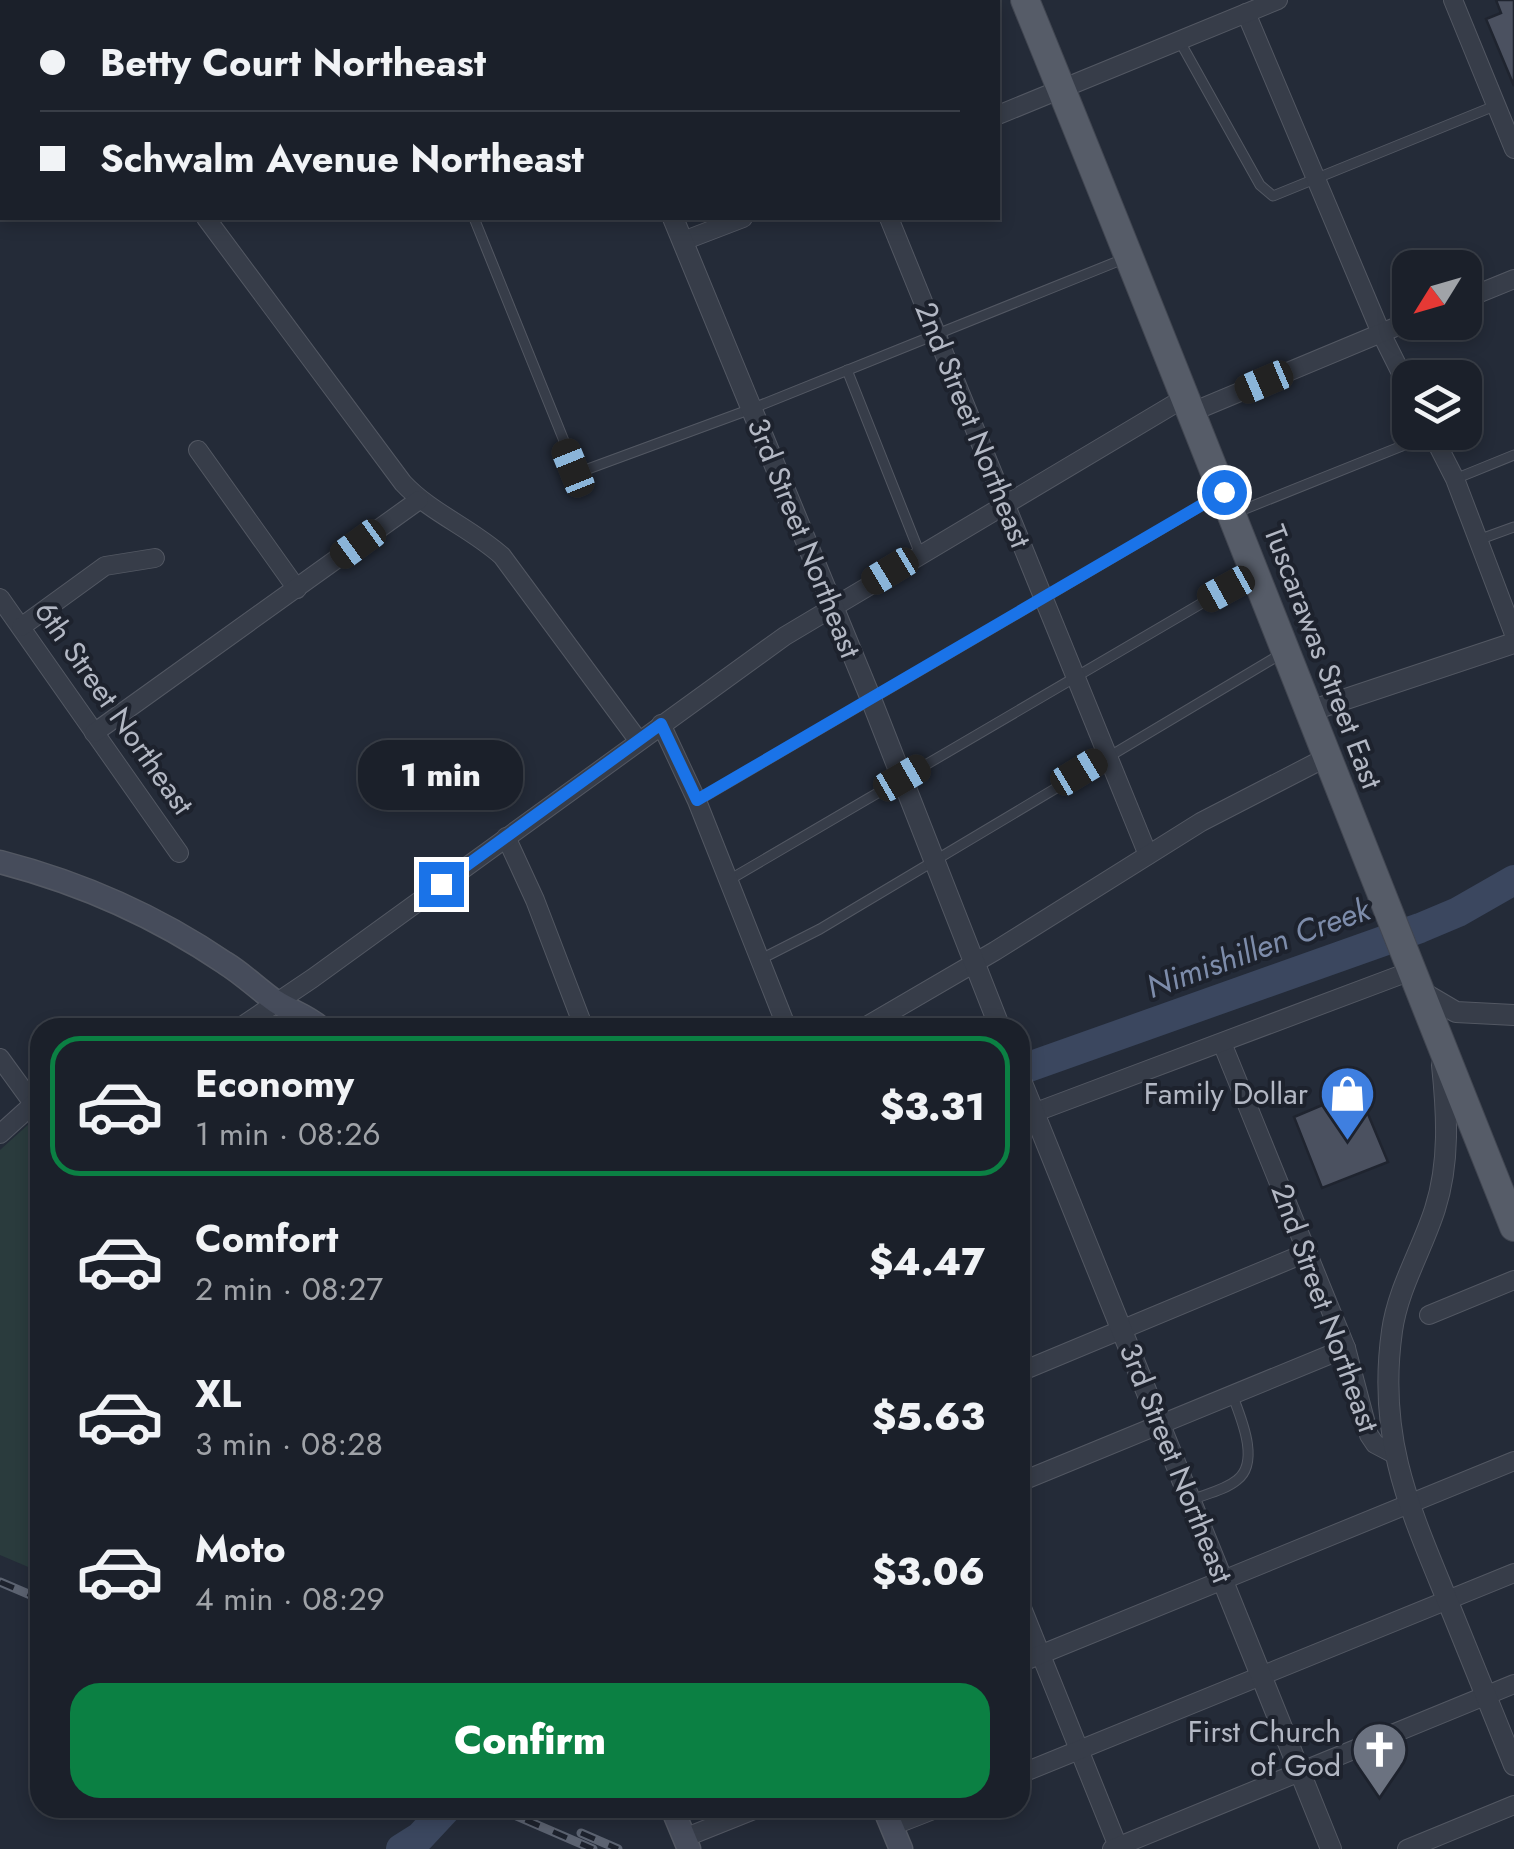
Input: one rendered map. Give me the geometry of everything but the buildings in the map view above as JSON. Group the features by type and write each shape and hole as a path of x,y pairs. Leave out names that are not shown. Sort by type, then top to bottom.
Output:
{"main road":[{"name":"Tuscarawas Street East","path":"1025,0 1288,650 1380,896 1514,1227"},
{"path":"0,862 60,879 131,908 227,964 277,1002 310,1018"},
{"path":"277,1002 286,1018"},
{"path":"676,1818 686,1843"},
{"path":"888,1818 901,1849"}],"street":[{"path":"1000,113 1278,0"},
{"path":"1454,0 1514,149"},
{"path":"1246,13 1395,360"},
{"path":"207,220 403,483 419,500 461,524 502,556 638,740"},
{"name":"3rd Street Northeast","path":"674,220 871,700 996,1018"},
{"path":"683,241 738,220"},
{"name":"2nd Street Northeast","path":"889,220 1148,855"},
{"path":"1482,291 1514,278"},
{"path":"254,1018 638,740 832,606 1004,504 1189,405 1392,328"},
{"path":"198,450 297,589"},
{"path":"1441,450 1514,634"},
{"path":"94,732 419,500"},
{"path":"21,627 106,566 155,558"},
{"name":"6th Street Northeast","path":"0,598 179,853"},
{"path":"1310,711 1514,643"},
{"path":"661,724 697,800 783,1018"},
{"path":"880,1018 1201,822 1327,757"},
{"path":"506,838 535,900 580,1018"},
{"path":"1030,1109 1412,973 1434,1002 1456,1012 1514,1015"},
{"name":"2nd Street Northeast","path":"1437,1034 1445,1096 1444,1162 1435,1209 1404,1284 1392,1330 1388,1396 1394,1454 1409,1504 1514,1765"},
{"name":"2nd Street Northeast","path":"1222,1043 1346,1348 1369,1435 1380,1448 1394,1454"},
{"path":"0,1058 30,1095"},
{"path":"0,1134 30,1111"},
{"name":"3rd Street Northeast","path":"1030,1115 1192,1500 1331,1849"},
{"path":"1030,1368 1308,1252"},
{"path":"1429,1315 1514,1280"},
{"path":"1030,1478 1346,1348"},
{"path":"1030,1659 1514,1461"},
{"path":"1030,1770 1514,1573"},
{"path":"1030,1627 1117,1848 1514,1684"},
{"path":"1407,1849 1514,1805"},
{"path":"686,1843 738,1818"}],"lane":[{"path":"1180,40 1260,185 1270,195 1497,106"},
{"path":"475,220 578,473 751,409 1129,257"},
{"path":"847,370 920,554"},
{"path":"697,800 1043,598 1229,503 1392,447"},
{"path":"1455,478 1514,455"},
{"path":"1478,540 1514,527"},
{"path":"729,880 1256,572"},
{"path":"760,959 820,928 1288,650"},
{"path":"1192,1500 1233,1483 1245,1471 1248,1456 1243,1426 1232,1394"}],"shaded area":[{"path":"30,1123 30,1568 0,1555 0,1150"}],"waterway":[{"name":"Nimishillen Creek","path":"1030,1066 1420,928 1458,912 1514,880"},
{"name":"Nimishillen Creek","path":"401,1849 420,1837 438,1818"}],"railway":[{"path":"0,1582 30,1595"},
{"path":"521,1818 593,1849"},
{"path":"581,1833 618,1849"}],"place":[{"name":"Family Dollar","path":"1347,1143"},
{"name":"First Church of God","path":"1380,1798"}],"route":[{"path":"441,884 661,724 697,800 1224,492"}]}
